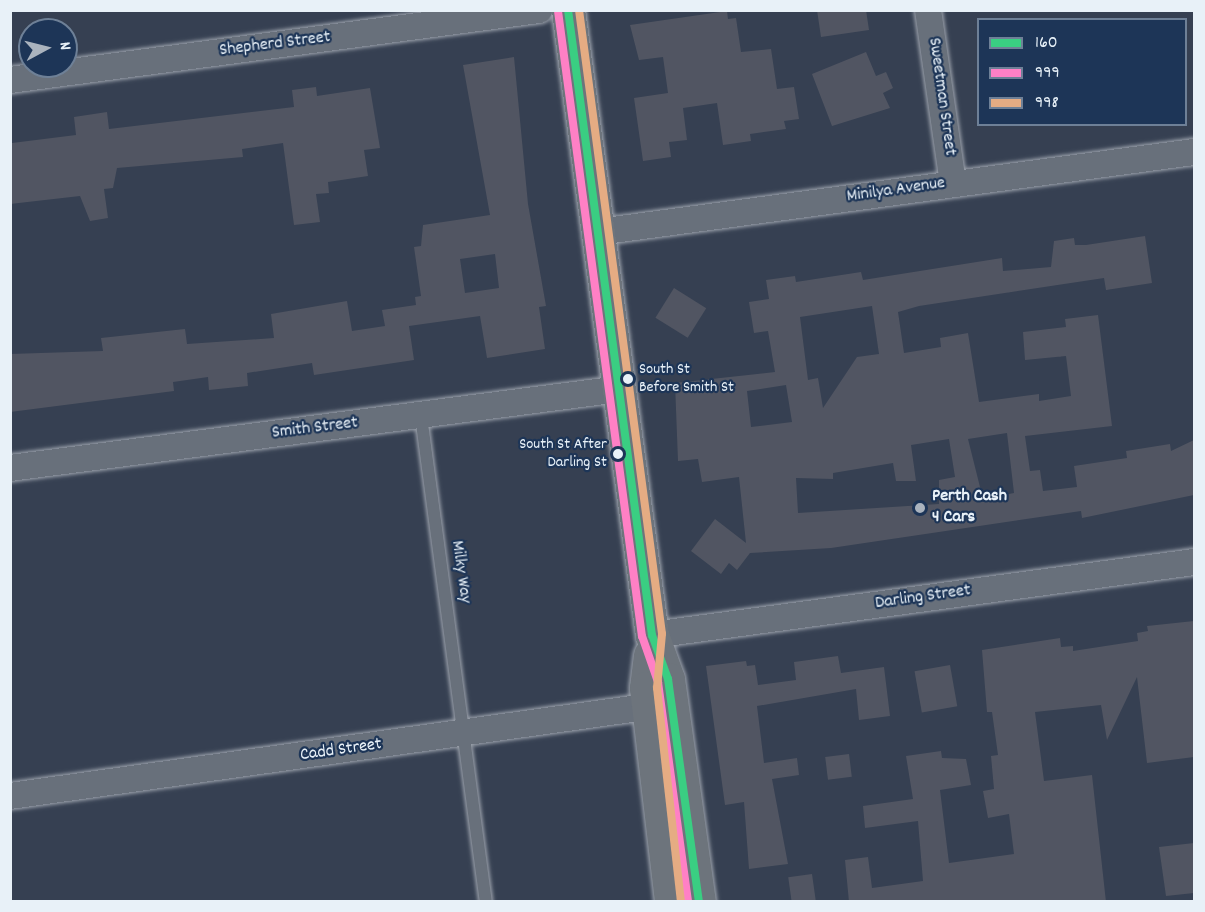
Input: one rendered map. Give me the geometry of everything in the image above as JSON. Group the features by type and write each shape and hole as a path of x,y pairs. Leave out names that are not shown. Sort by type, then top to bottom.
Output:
{"main road":[{"path":"568,10 652,635 660,705 671,902"},
{"path":"660,705 699,902"}],"street":[{"name":"Shepherd Street","path":"10,80 539,10"},
{"name":"Sweetman Street","path":"928,10 953,183"},
{"name":"Minilya Avenue","path":"598,232 1194,152"},
{"name":"Smith Street","path":"10,468 620,389"},
{"name":"Darling Street","path":"652,635 1194,562"},
{"name":"Cadd Street","path":"10,796 660,705"}],"lane":[{"name":"Milky Way","path":"421,416 486,902"}],"building":[{"path":"817,10 866,10 869,30 821,37"},
{"path":"727,11 728,19 736,18 741,52 771,49 777,89 794,87 799,119 784,121 786,129 750,134 751,141 723,145 717,103 683,108 687,140 669,142 671,157 643,161 634,98 668,93 663,57 639,60 630,25"},
{"path":"866,52 876,76 886,72 893,88 883,93 890,108 832,126 812,74"},
{"path":"514,57 528,204 546,306 539,307 545,349 487,358 480,316 409,326 414,360 314,375 312,363 247,373 248,386 209,390 208,377 173,382 174,391 10,412 10,354 103,351 101,338 185,329 187,344 274,338 271,314 347,301 352,331 385,326 382,310 416,305 415,297 421,296 414,247 421,246 423,225 490,215 463,65","holes":["495,254 499,288 465,293 460,259"]},
{"path":"316,87 317,96 370,88 380,148 364,150 368,176 328,182 329,193 316,194 320,222 294,225 283,143 242,149 243,157 117,168 113,188 104,189 108,218 90,221 80,196 10,204 12,143 76,135 74,117 107,112 109,129 294,107 292,90"},
{"path":"1145,236 1152,283 1106,290 1104,278 919,306 898,312 904,353 941,347 940,338 968,333 979,402 1039,394 1039,401 1071,396 1066,356 1025,360 1023,332 1066,327 1065,319 1098,315 1112,426 1025,436 1030,471 1040,470 1043,491 1077,487 1074,466 1127,458 1126,451 1170,444 1171,451 1194,440 1194,495 1082,518 1081,511 831,548 750,553 737,570 729,563 721,574 691,551 715,519 746,543 739,477 702,482 698,459 678,461 675,383 775,372 768,331 754,333 749,302 769,299 766,280 795,276 796,282 861,272 863,280 1002,258 1003,271 1051,267 1054,241 1074,238 1075,245","holes":["872,306 879,354 857,357 823,408 818,378 808,380 800,317","786,385 792,422 751,427 747,391","1007,433 1014,493 983,499 968,439","949,439 955,477 939,480 939,504 798,513 796,478 833,479 833,473 893,463 896,481 916,481 911,445"]},
{"path":"674,288 706,308 688,338 655,318"},
{"path":"1194,621 1194,757 1147,763 1137,677 1107,740 1101,705 1035,712 1044,781 1092,775 1106,902 849,902 845,860 868,857 872,888 923,881 918,821 865,828 863,806 913,799 906,756 941,751 942,758 966,759 971,785 940,790 949,863 1014,854 1009,814 988,818 983,791 994,789 991,756 998,755 992,712 987,712 982,650 1060,638 1061,647 1073,646 1073,651 1138,641 1137,633 1148,631 1147,626"},
{"path":"838,656 841,673 884,667 890,716 859,720 856,689 757,706 764,763 797,758 799,775 772,779 788,864 749,869 744,802 725,805 706,666 746,661 747,666 755,665 758,685 796,680 794,662"},
{"path":"950,665 957,706 922,713 915,671"},
{"path":"849,754 852,777 828,780 825,757"},
{"path":"1194,843 1194,893 1166,896 1159,847"},
{"path":"812,874 816,902 792,902 788,877"}],"transit line":[{"name":"160","path":"568,10 652,635 668,679 699,902"},
{"name":"998","path":"579,10 662,634 657,688 681,901"},
{"name":"999","path":"558,11 642,636 658,682 688,902"}],"place":[{"name":"South St Before Smith St","path":"628,379"},
{"name":"South St After Darling St","path":"618,454"},
{"name":"Perth Cash 4 Cars","path":"920,508"}]}
